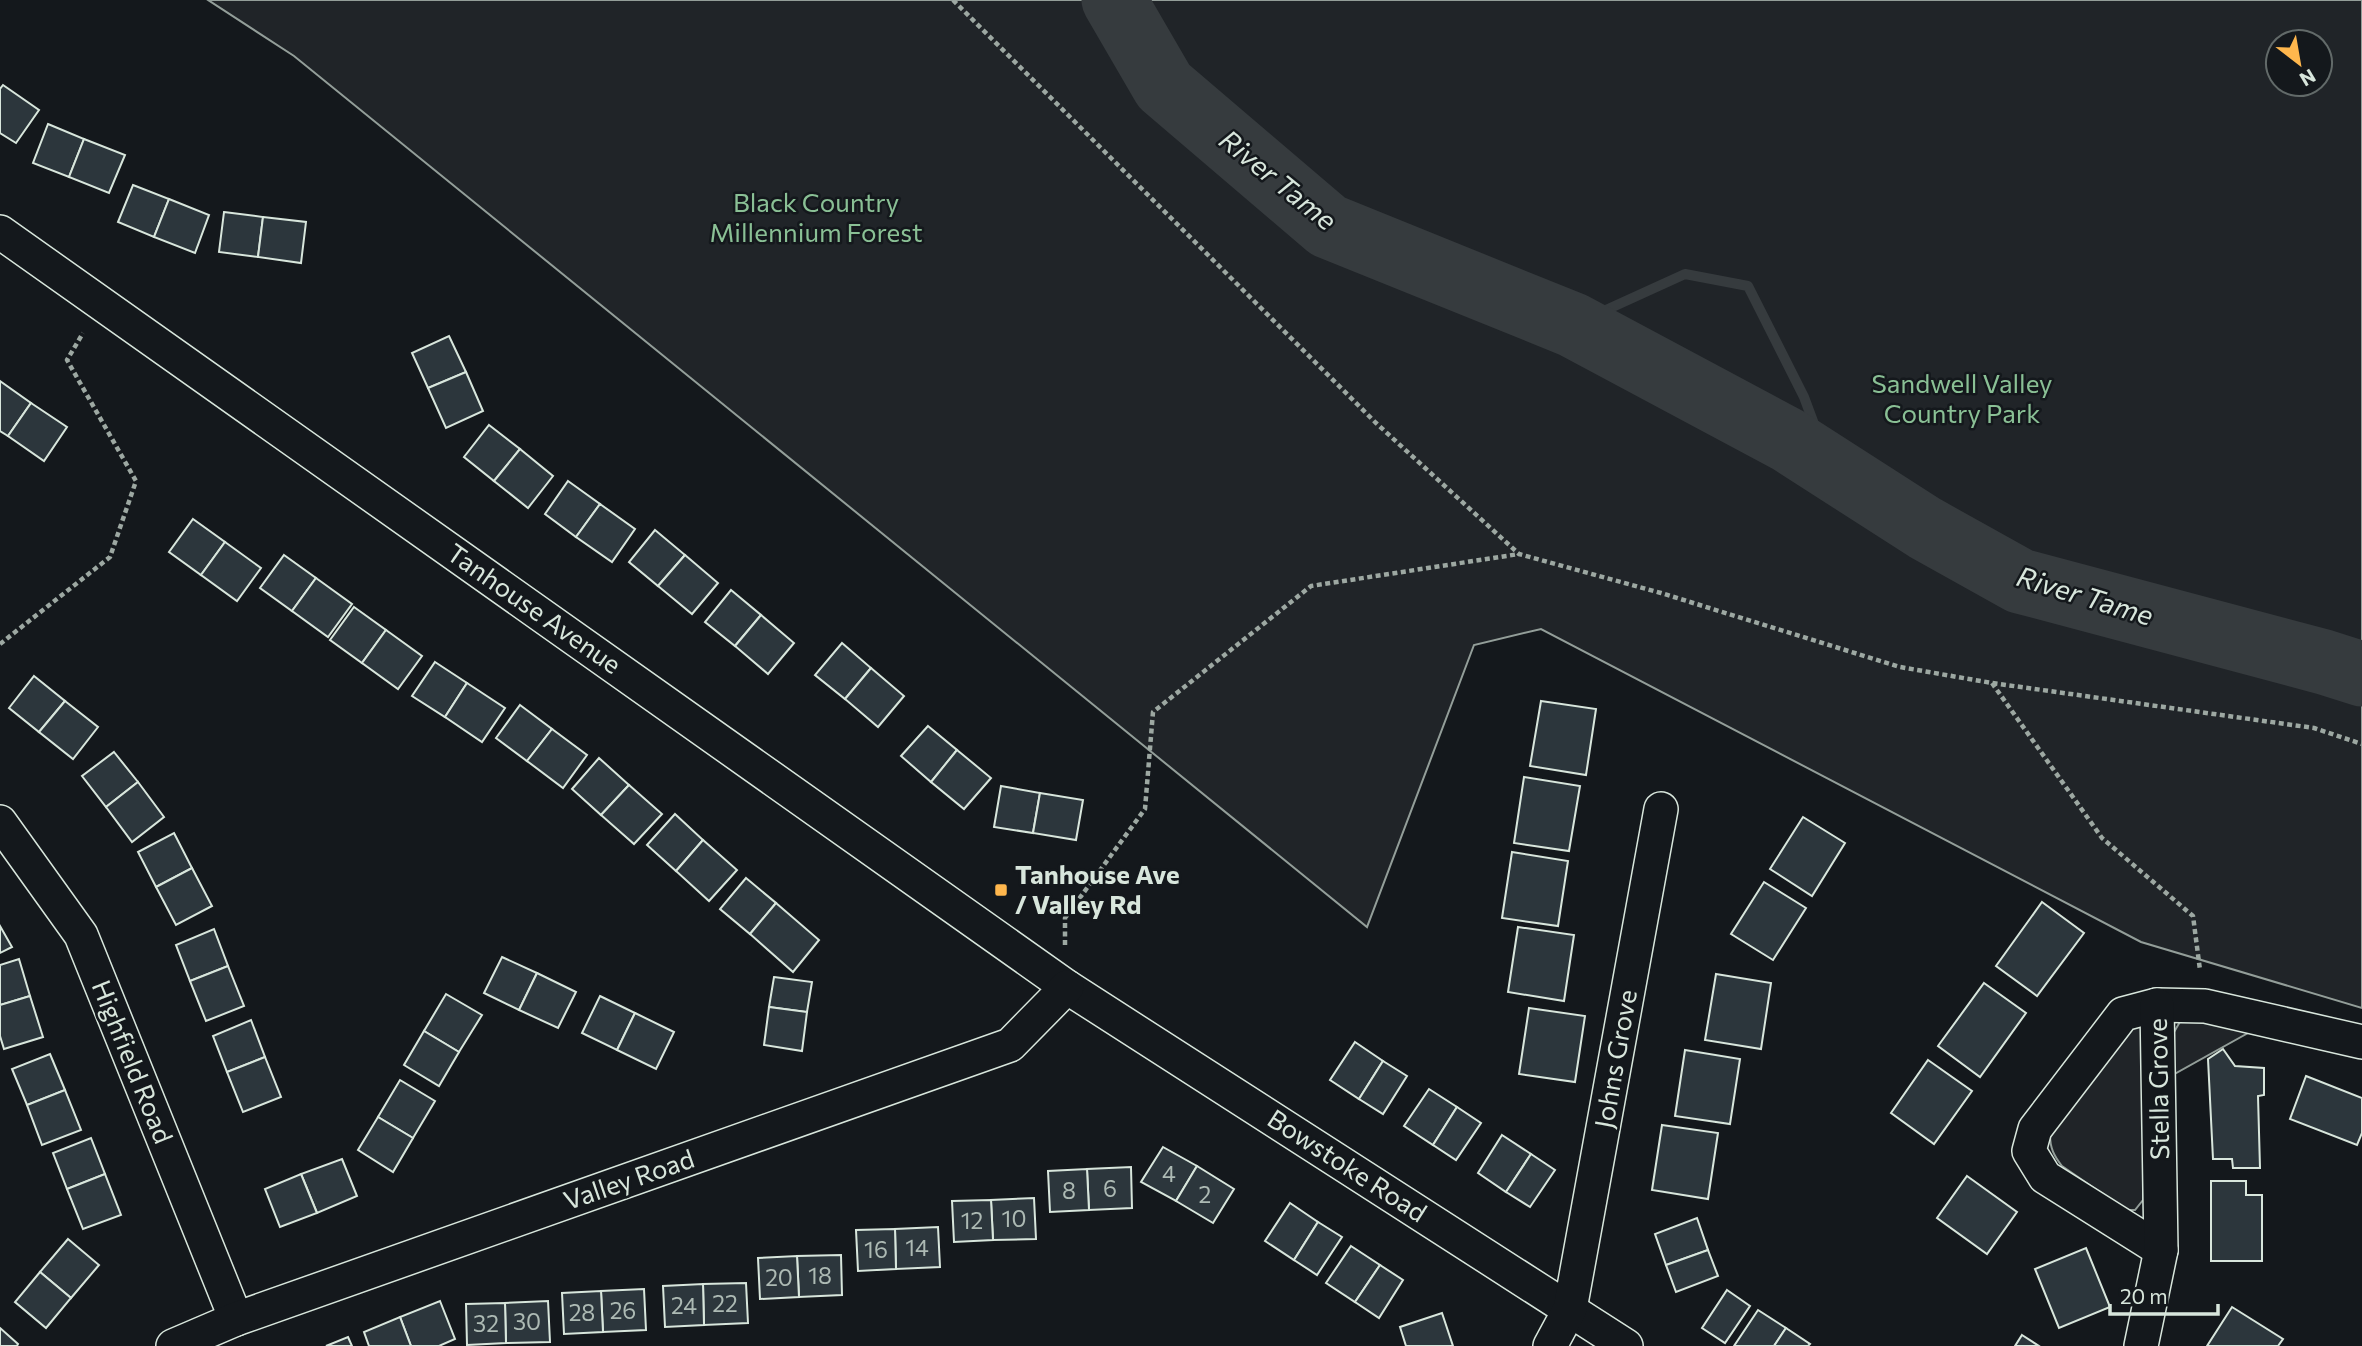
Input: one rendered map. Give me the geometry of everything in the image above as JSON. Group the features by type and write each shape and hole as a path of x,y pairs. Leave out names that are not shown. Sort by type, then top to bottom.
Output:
{"street":[{"name":"Tanhouse Avenue","path":"0,232 1067,987"},
{"name":"Johns Grove","path":"1550,1346 1570,1309 1661,809"},
{"name":"Highfield Road","path":"0,822 81,935 236,1319"},
{"name":"Bowstoke Road","path":"1067,987 1626,1346"},
{"name":"Valley Road","path":"173,1346 236,1319 1010,1045 1067,987"},
{"path":"2157,1005 2205,1006 2362,1042"},
{"name":"Stella Grove","path":"2141,1346 2161,1250 2157,1005 2123,1014 2035,1129 2029,1151 2045,1177 2161,1250"}],"path":[{"path":"953,0 1376,423 1519,554"},
{"path":"0,644 110,557 136,481 67,360 100,302"},
{"path":"1067,987 1065,918 1144,809 1153,712 1311,586 1519,554 1661,593 1900,667 1992,683 2314,729 2362,744"},
{"path":"1992,683 2102,838 2193,916 2205,1006"}],"green space":[{"name":"Sandwell Valley Country Park","path":"208,0 2362,0 2362,1008 2141,942 1541,629 1474,645 1367,927 294,56"},
{"path":"2181,1020 2257,1028 2169,1077 2170,1039"},
{"path":"2136,1023 2144,1031 2143,1200 2135,1210 2126,1210 2062,1166 2053,1152 2050,1135"}],"building":[{"path":"3,85 39,110 16,143 0,133 0,89"},
{"path":"48,124 84,139 69,177 33,163"},
{"path":"84,139 125,155 109,193 69,177"},
{"path":"133,185 169,199 154,237 118,222"},
{"path":"169,199 209,215 195,253 154,237"},
{"path":"224,212 263,217 258,257 219,252"},
{"path":"263,217 306,222 301,263 258,257"},
{"path":"449,336 466,372 428,388 412,353"},
{"path":"466,372 483,411 446,428 428,388"},
{"path":"0,381 31,403 8,436 0,431"},
{"path":"31,403 67,427 44,461 8,436"},
{"path":"489,425 520,449 494,481 464,457"},
{"path":"520,449 553,476 528,508 494,481"},
{"path":"568,481 600,504 576,537 545,514"},
{"path":"600,504 635,529 612,562 576,537"},
{"path":"193,519 225,542 201,575 169,552"},
{"path":"655,530 685,555 658,586 629,562"},
{"path":"225,542 261,568 237,601 201,575"},
{"path":"284,555 316,578 292,611 260,588"},
{"path":"685,555 718,583 692,614 658,586"},
{"path":"316,578 352,604 328,637 292,611"},
{"path":"731,590 761,615 735,646 705,622"},
{"path":"354,607 386,630 362,663 330,640"},
{"path":"761,615 794,643 768,674 735,646"},
{"path":"386,630 422,656 398,689 362,663"},
{"path":"842,643 871,668 845,699 815,675"},
{"path":"435,662 467,683 445,717 412,696"},
{"path":"871,668 904,696 878,727 845,699"},
{"path":"34,676 65,701 39,732 9,708"},
{"path":"467,683 505,708 482,742 445,717"},
{"path":"65,701 98,727 73,759 39,732"},
{"path":"1541,701 1596,709 1586,775 1530,766"},
{"path":"520,705 552,729 527,761 496,738"},
{"path":"928,726 957,750 931,782 901,756"},
{"path":"552,729 587,755 563,788 527,761"},
{"path":"957,750 991,778 964,809 931,782"},
{"path":"114,752 138,782 106,807 82,776"},
{"path":"599,758 629,785 601,815 572,789"},
{"path":"1524,777 1580,786 1569,851 1514,843"},
{"path":"138,782 164,817 132,842 106,807"},
{"path":"629,785 662,814 634,844 601,815"},
{"path":"1001,786 1040,793 1033,833 994,827"},
{"path":"1040,793 1083,800 1076,840 1033,833"},
{"path":"675,814 703,840 676,871 647,845"},
{"path":"1803,817 1845,843 1812,896 1770,869"},
{"path":"174,833 192,868 156,887 138,852"},
{"path":"703,840 737,870 709,901 676,871"},
{"path":"1512,852 1568,861 1558,926 1502,918"},
{"path":"192,868 212,906 176,925 156,887"},
{"path":"746,878 776,903 750,934 720,909"},
{"path":"1764,882 1806,908 1773,960 1731,934"},
{"path":"2042,902 2084,933 2037,996 1996,966"},
{"path":"776,903 819,940 793,972 750,934"},
{"path":"0,926 12,947 0,953"},
{"path":"1518,927 1574,935 1564,1001 1508,992"},
{"path":"214,929 228,966 190,981 176,945"},
{"path":"502,957 537,973 519,1010 484,993"},
{"path":"19,959 30,996 0,1005 0,965"},
{"path":"228,966 244,1006 206,1021 190,981"},
{"path":"537,973 576,992 558,1028 519,1010"},
{"path":"1716,974 1771,983 1761,1049 1705,1040"},
{"path":"774,977 812,982 807,1012 769,1007"},
{"path":"1984,983 2026,1013 1980,1077 1938,1046"},
{"path":"446,994 482,1015 459,1052 424,1031"},
{"path":"30,996 43,1037 4,1049 0,1036 0,1005"},
{"path":"600,996 635,1013 617,1050 582,1033"},
{"path":"769,1007 807,1012 802,1051 764,1045"},
{"path":"1529,1008 1585,1016 1575,1082 1519,1074"},
{"path":"635,1013 674,1032 656,1069 617,1050"},
{"path":"251,1020 265,1057 227,1072 213,1036"},
{"path":"424,1031 459,1052 439,1086 404,1065"},
{"path":"1355,1042 1383,1061 1359,1099 1330,1080"},
{"path":"2223,1049 2235,1066 2264,1068 2264,1095 2258,1096 2260,1168 2233,1168 2232,1159 2213,1159 2208,1059"},
{"path":"1685,1050 1740,1059 1730,1124 1675,1116"},
{"path":"50,1054 65,1090 27,1105 12,1069"},
{"path":"265,1057 281,1097 243,1112 227,1072"},
{"path":"1928,1060 1972,1091 1934,1144 1891,1113"},
{"path":"1383,1061 1407,1076 1383,1114 1359,1099"},
{"path":"2306,1076 2362,1098 2362,1133 2357,1145 2290,1119"},
{"path":"400,1080 435,1101 413,1138 378,1117"},
{"path":"1429,1089 1457,1107 1433,1145 1404,1126"},
{"path":"65,1090 81,1130 42,1145 27,1105"},
{"path":"1457,1107 1481,1123 1456,1160 1433,1145"},
{"path":"378,1117 413,1138 393,1172 358,1150"},
{"path":"1662,1125 1718,1133 1708,1199 1652,1190"},
{"path":"1502,1135 1531,1154 1506,1192 1478,1173"},
{"path":"91,1138 105,1174 67,1189 53,1153"},
{"path":"1163,1147 1197,1166 1176,1201 1141,1182"},
{"path":"1531,1154 1555,1170 1530,1207 1506,1192"},
{"path":"342,1159 357,1196 317,1213 301,1174"},
{"path":"1197,1166 1234,1189 1213,1223 1176,1201"},
{"path":"1131,1167 1132,1208 1089,1210 1087,1169"},
{"path":"1087,1169 1089,1210 1050,1212 1048,1171"},
{"path":"105,1174 121,1215 83,1229 67,1189"},
{"path":"301,1174 317,1213 280,1227 265,1189"},
{"path":"1967,1176 2017,1212 1987,1254 1937,1218"},
{"path":"2211,1181 2246,1181 2246,1195 2262,1195 2262,1261 2211,1261"},
{"path":"1034,1198 1036,1239 993,1240 991,1200"},
{"path":"991,1200 993,1240 954,1242 952,1201"},
{"path":"1290,1203 1318,1222 1294,1260 1265,1241"},
{"path":"1697,1218 1708,1250 1666,1265 1655,1234"},
{"path":"1318,1222 1342,1237 1317,1275 1294,1260"},
{"path":"938,1227 940,1267 896,1269 895,1229"},
{"path":"895,1229 896,1269 858,1271 856,1230"},
{"path":"68,1239 99,1265 71,1298 40,1272"},
{"path":"1351,1246 1380,1265 1355,1302 1326,1283"},
{"path":"2086,1248 2110,1307 2059,1328 2035,1269"},
{"path":"1708,1250 1718,1276 1676,1292 1666,1265"},
{"path":"841,1255 842,1295 799,1297 797,1256"},
{"path":"797,1256 799,1297 760,1299 758,1258"},
{"path":"1380,1265 1403,1280 1379,1318 1355,1302"},
{"path":"40,1272 71,1298 46,1328 15,1302"},
{"path":"746,1283 748,1323 704,1325 703,1284"},
{"path":"703,1284 704,1325 665,1327 663,1286"},
{"path":"644,1289 646,1330 603,1332 601,1291"},
{"path":"1727,1290 1750,1306 1725,1343 1702,1328"},
{"path":"601,1291 603,1332 564,1334 562,1293"},
{"path":"440,1301 455,1339 439,1346 411,1346 400,1317"},
{"path":"548,1301 550,1342 506,1343 505,1303"},
{"path":"505,1303 506,1343 467,1345 466,1304"},
{"path":"2232,1307 2283,1339 2278,1346 2207,1346"},
{"path":"1758,1310 1786,1328 1774,1346 1734,1346"},
{"path":"1442,1313 1453,1346 1406,1346 1400,1327"},
{"path":"400,1317 411,1346 369,1346 364,1332"},
{"path":"0,1328 18,1344 17,1346 0,1346"},
{"path":"1786,1328 1810,1344 1774,1346"},
{"path":"2022,1335 2039,1346 2015,1346"},
{"path":"348,1337 352,1346 326,1346"}],"waterway":[{"name":"River Tame","path":"1114,0 1164,86 1328,226 1573,325 1788,440 1925,528 2020,581 2362,674"},
{"name":"River Tame","path":"1573,325 1685,274 1748,286 1804,397 1830,467"}],"place":[{"name":"Tanhouse Ave / Valley Rd","path":"1001,890"}],"park label":[{"name":"Black Country Millennium Forest","path":"816,218"}]}
